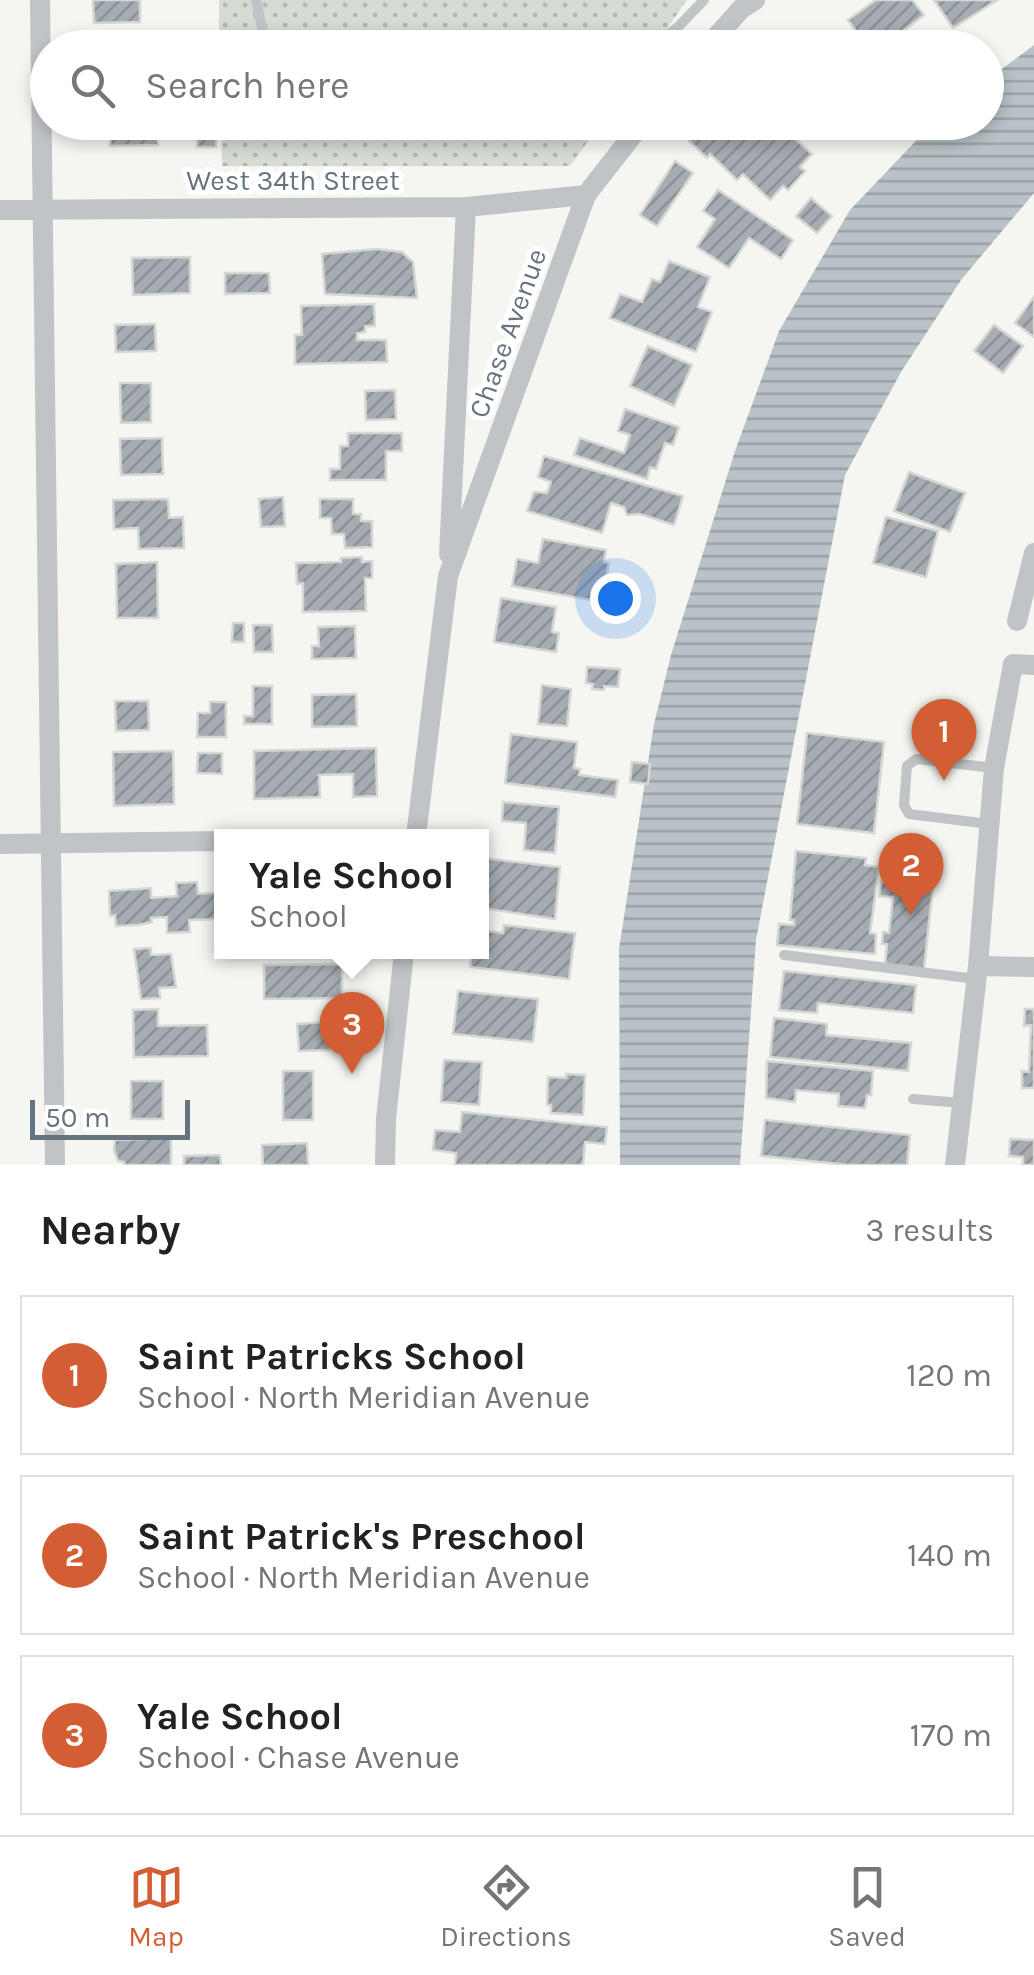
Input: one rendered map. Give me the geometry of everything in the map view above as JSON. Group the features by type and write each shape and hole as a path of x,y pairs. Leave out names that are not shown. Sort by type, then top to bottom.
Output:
{"street":[{"path":"40,0 41,30"},
{"path":"722,30 740,9 755,0"},
{"path":"43,140 55,1165"},
{"name":"Chase Avenue","path":"448,576 586,195 629,140"},
{"name":"West 34th Street","path":"0,210 466,207 586,195"},
{"name":"Chase Avenue","path":"417,829 448,576 466,207"},
{"path":"1016,621 1034,553"},
{"path":"954,1165 977,972 994,768 1023,664"},
{"path":"0,844 214,841"},
{"path":"384,1165 403,959"},
{"path":"977,972 1034,967"}],"lane":[{"path":"256,0 262,30"},
{"path":"674,30 704,0"},
{"path":"990,824 909,814 904,805 906,766 916,759 994,768"},
{"path":"784,955 977,972"},
{"path":"913,1099 962,1103"}],"shaded area":[{"path":"219,0 687,0 666,30 219,30"},
{"path":"1034,45 1034,193 961,280 901,372 845,475 756,940 740,1165 620,1165 619,949 654,724 671,655 735,451 779,331 850,210 917,140 1004,140 1004,67"},
{"path":"221,140 589,140 570,166 222,166"}],"building":[{"path":"93,0 140,0 140,22 94,23"},
{"path":"876,0 912,0 924,15 904,30 855,30 848,20"},
{"path":"934,0 997,0 953,28"},
{"path":"110,140 158,140 158,145 110,146"},
{"path":"197,140 216,140 216,147 197,147"},
{"path":"797,140 812,154 800,167 805,171 788,190 783,186 770,200 743,174 737,180 710,154 707,158 689,141"},
{"path":"675,161 693,173 657,226 640,215"},
{"path":"718,190 793,240 781,259 749,238 729,268 697,247 715,219 703,211"},
{"path":"811,198 832,216 817,233 796,216"},
{"path":"377,249 402,252 413,262 417,298 325,294 322,254"},
{"path":"190,257 190,293 133,295 132,258"},
{"path":"669,261 710,277 698,307 712,312 696,352 610,318 620,294 642,302 652,279 660,282"},
{"path":"225,273 269,273 270,293 225,294"},
{"path":"1034,297 1034,337 1015,323"},
{"path":"374,304 375,326 365,326 365,332 357,333 357,340 386,340 387,362 295,364 295,335 302,335 301,306"},
{"path":"155,324 156,351 116,352 115,325"},
{"path":"994,325 1023,346 1003,373 974,351"},
{"path":"648,346 692,365 674,406 630,386"},
{"path":"120,383 151,383 151,422 121,423"},
{"path":"395,390 396,419 366,420 365,391"},
{"path":"625,409 679,427 673,445 665,443 656,469 650,467 647,479 574,455 580,438 624,453 630,435 618,431"},
{"path":"348,433 402,433 402,451 386,451 386,480 330,480 330,469 340,469 340,446 348,446"},
{"path":"162,438 163,474 121,475 120,439"},
{"path":"544,456 683,496 674,525 640,514 627,515 624,507 611,503 602,533 527,511 534,492 547,493 551,482 538,477"},
{"path":"909,472 965,493 950,532 894,511"},
{"path":"283,497 285,526 261,527 259,499"},
{"path":"168,499 169,518 183,517 184,548 139,549 138,528 114,529 113,500"},
{"path":"320,499 353,499 353,514 361,514 361,521 372,521 372,547 345,548 344,534 332,534 331,518 320,518"},
{"path":"886,517 938,531 926,577 873,563"},
{"path":"543,539 606,550 604,562 609,563 602,602 512,586 517,559 538,563"},
{"path":"362,557 362,562 372,561 372,578 365,578 366,611 303,612 303,583 297,584 296,563 341,562 341,558"},
{"path":"157,562 158,618 117,618 116,564"},
{"path":"501,598 556,607 552,632 559,633 556,652 494,642"},
{"path":"233,623 244,623 244,642 232,642"},
{"path":"253,625 272,625 273,652 254,652"},
{"path":"355,626 356,658 312,659 312,646 319,646 318,627"},
{"path":"587,667 620,669 618,687 592,689 593,684 586,683"},
{"path":"542,685 571,689 567,726 538,724"},
{"path":"253,686 272,686 272,724 244,724 244,716 253,716"},
{"path":"356,694 357,726 312,727 312,695"},
{"path":"115,701 148,701 149,730 116,731"},
{"path":"210,702 226,702 226,737 197,737 198,713 210,713"},
{"path":"807,733 884,742 874,833 797,824"},
{"path":"511,734 577,742 574,768 580,769 579,775 618,780 615,797 505,783"},
{"path":"376,748 377,796 353,797 353,774 319,775 320,797 254,799 254,751"},
{"path":"173,751 174,804 114,806 113,752"},
{"path":"198,753 222,753 222,774 197,773"},
{"path":"632,762 650,764 648,784 630,782"},
{"path":"503,802 559,807 555,853 524,850 526,823 502,821"},
{"path":"796,851 866,858 865,865 879,867 870,933 876,934 875,954 777,945 779,924 794,925 794,920 790,920"},
{"path":"893,854 936,859 924,969 885,965 887,944 882,944 883,932 889,933 893,897 879,896 881,882 890,883"},
{"path":"489,859 560,867 555,919 489,909"},
{"path":"197,882 198,894 214,893 214,919 189,920 190,932 167,933 167,917 116,926 115,915 110,916 109,891 151,888 151,898 177,896 176,883"},
{"path":"504,925 575,933 569,979 470,967 471,959 489,959 489,931 503,933"},
{"path":"151,948 151,955 171,954 176,987 159,988 160,998 141,999 134,949"},
{"path":"342,964 342,998 264,999 264,965"},
{"path":"784,971 916,985 913,1013 818,1003 817,1013 779,1010"},
{"path":"458,991 538,999 533,1042 453,1034"},
{"path":"158,1009 158,1026 207,1025 208,1056 134,1057 133,1010"},
{"path":"1025,1009 1034,1009 1034,1088 1022,1088 1022,1071 1029,1072 1031,1025 1024,1026"},
{"path":"774,1018 827,1024 826,1035 911,1043 908,1071 770,1057"},
{"path":"328,1022 329,1050 299,1051 297,1024"},
{"path":"444,1060 482,1062 479,1105 441,1102"},
{"path":"767,1061 873,1071 871,1095 867,1095 865,1108 838,1106 839,1094 796,1090 795,1102 766,1098"},
{"path":"283,1071 313,1071 313,1120 283,1120"},
{"path":"566,1074 585,1075 583,1115 551,1113 551,1105 547,1105 548,1077 566,1078"},
{"path":"131,1081 163,1081 163,1119 131,1119"},
{"path":"462,1112 607,1127 605,1144 585,1142 583,1165 455,1165 456,1153 433,1150 435,1130 460,1132"},
{"path":"765,1120 910,1135 907,1165 849,1165 761,1156"},
{"path":"171,1138 171,1165 125,1165 118,1161 114,1150 115,1140"},
{"path":"1010,1139 1034,1140 1034,1165 1023,1165 1023,1157 1009,1156"},
{"path":"307,1143 308,1165 263,1165 262,1145"},
{"path":"220,1155 221,1165 184,1165 184,1156"}],"place":[{"name":"Saint Patricks School","path":"944,781"},
{"name":"Saint Patrick's Preschool","path":"911,915"},
{"name":"Yale School","path":"352,1074"}]}
